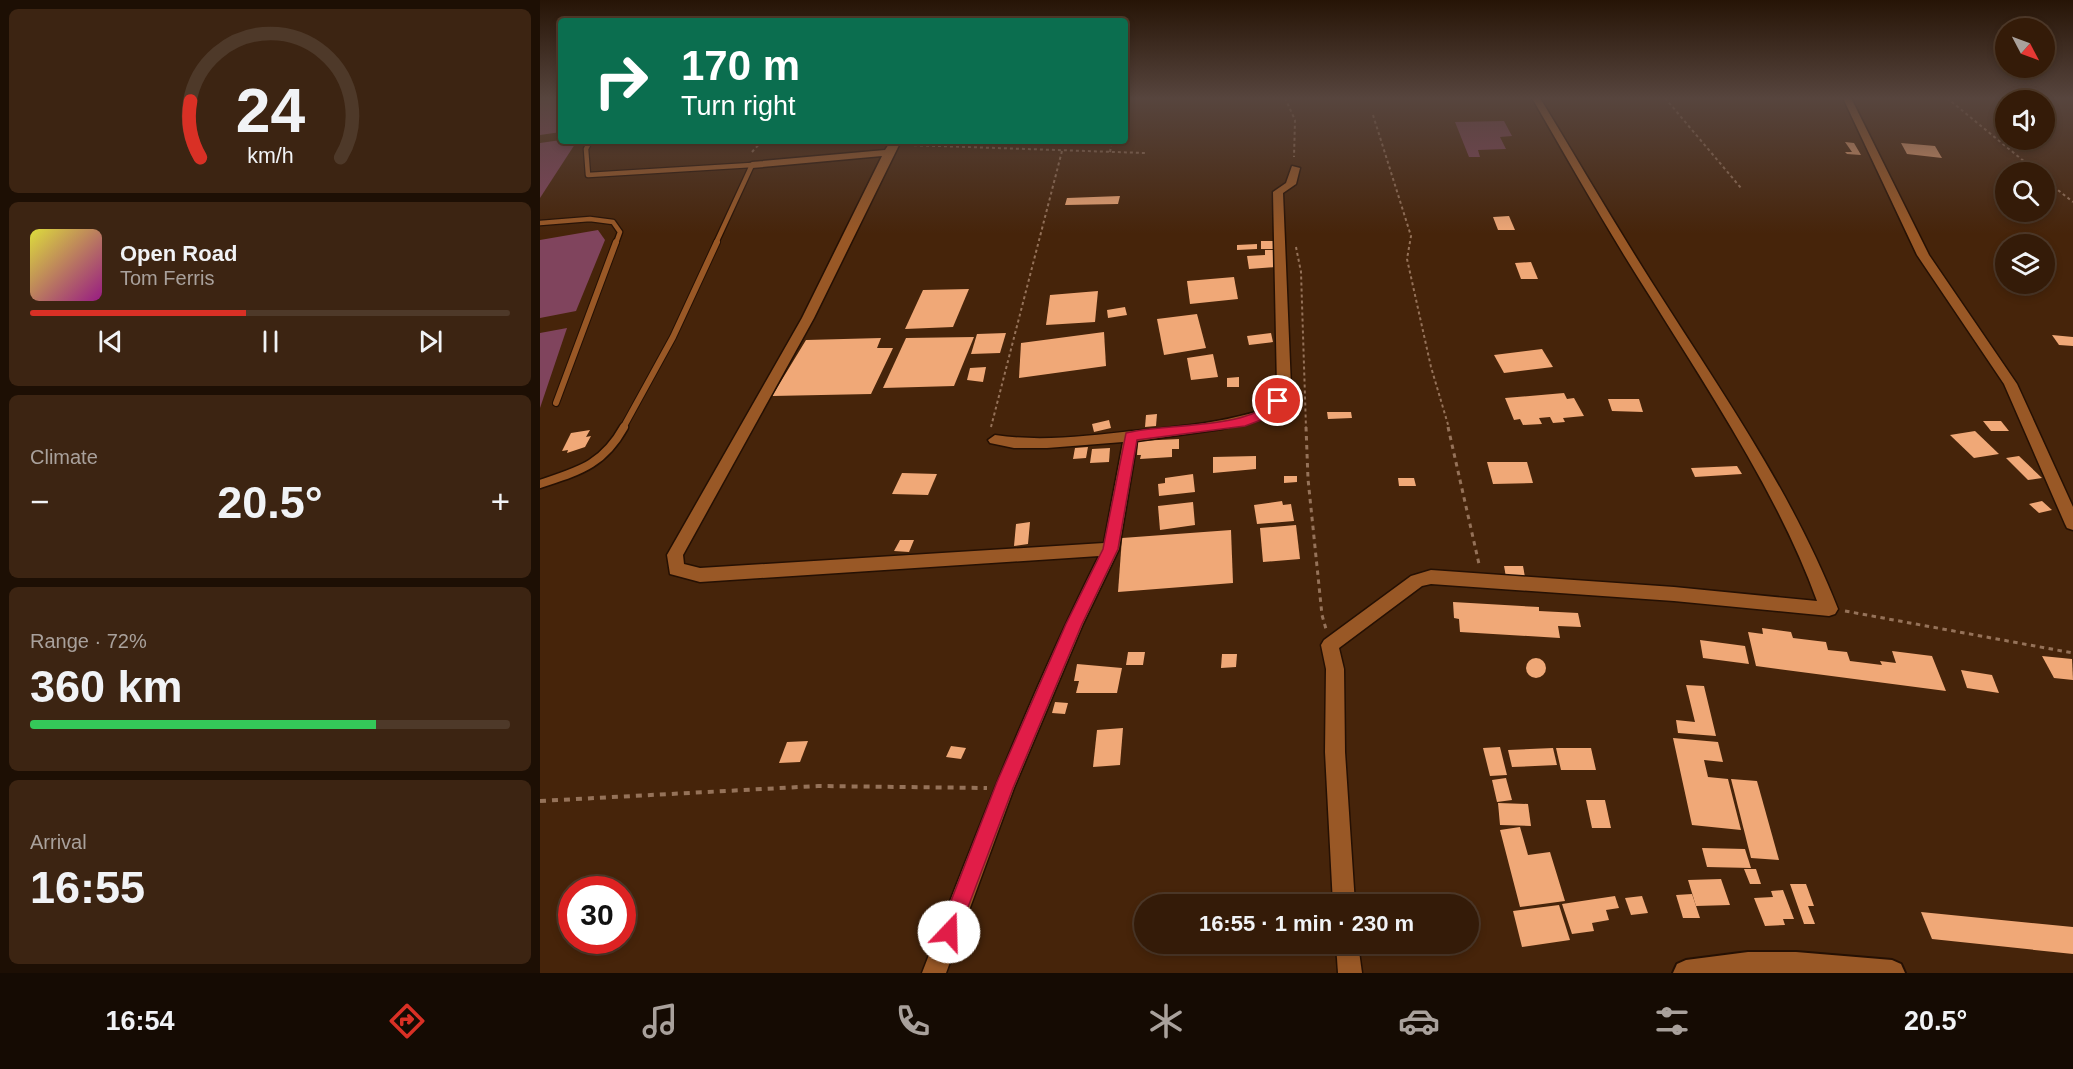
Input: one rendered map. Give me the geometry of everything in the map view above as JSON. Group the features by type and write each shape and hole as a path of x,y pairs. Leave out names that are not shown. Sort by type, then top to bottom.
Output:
{"main road":[{"path":"1686,973 1748,965 1796,965 1892,973"}],"street":[{"path":"1343,894 1335,752 1335,669 1330,645 1417,581 1431,577 1482,580 1829,609 1812,564 1736,423 1645,280 1563,143"},
{"path":"1869,143 1923,255 2010,384 2073,524"},
{"path":"752,165 892,146"},
{"path":"892,146 808,318 675,555 676,569 700,574 1111,549"},
{"path":"995,440 1018,444 1131,436 1245,422 1273,411 1284,387 1281,204 1278,192 1291,184 1295,168"},
{"path":"934,973 1004,788 1074,624 1111,549 1131,436"},
{"path":"1348,954 1350,973"}],"lane":[{"path":"540,484 584,469 598,461 616,441 673,337 752,165 588,175 586,149 588,144"},
{"path":"540,223 590,219 613,222 620,232 556,403"}],"path":[{"path":"1295,143 1295,168"},
{"path":"1382,143 1411,236 1407,259 1431,368 1445,409 1482,580"},
{"path":"1703,143 1741,188"},
{"path":"2002,143 2025,162"},
{"path":"1110,152 1112,144"},
{"path":"892,146 1144,153"},
{"path":"995,440 991,425 993,414 1021,316 1062,151"},
{"path":"2055,188 2073,202"},
{"path":"1294,241 1301,272 1308,479 1322,615 1330,645"},
{"path":"1829,609 2073,653"},
{"path":"540,801 818,786 1004,788"}],"shaded area":[{"path":"540,143 575,144 540,198"},
{"path":"1464,143 1503,143 1506,149 1478,150 1480,157 1469,157"},
{"path":"598,230 605,240 576,311 540,318 540,240"},
{"path":"567,328 540,408 540,333"}],"building":[{"path":"1846,143 1854,143 1861,155 1845,152 1852,152"},
{"path":"1901,143 1935,146 1942,158 1907,154"},
{"path":"1120,196 1118,204 1065,205 1067,198"},
{"path":"1509,216 1515,230 1498,230 1493,217"},
{"path":"1261,241 1274,241 1274,249 1261,249"},
{"path":"1257,244 1257,249 1237,250 1237,245"},
{"path":"1265,250 1275,250 1275,267 1249,269 1247,256 1265,255"},
{"path":"1531,262 1538,279 1521,279 1515,263"},
{"path":"1234,277 1238,299 1190,304 1187,281"},
{"path":"969,289 953,327 905,329 923,290"},
{"path":"1098,291 1095,322 1046,325 1050,295"},
{"path":"1125,307 1127,315 1108,318 1107,310"},
{"path":"1197,314 1206,348 1164,355 1157,319"},
{"path":"1104,332 1106,366 1019,378 1021,343"},
{"path":"1006,333 1000,353 971,354 977,334"},
{"path":"1271,333 1273,342 1249,345 1247,336"},
{"path":"2052,335 2073,337 2073,346 2059,345"},
{"path":"974,337 954,386 883,388 906,338"},
{"path":"881,338 877,348 893,348 871,394 772,396 806,340"},
{"path":"1542,349 1553,367 1504,373 1494,355"},
{"path":"1213,354 1218,377 1191,380 1187,358"},
{"path":"986,367 983,382 967,380 970,368"},
{"path":"1239,377 1239,387 1227,387 1227,378"},
{"path":"1564,393 1567,399 1574,398 1584,416 1563,418 1565,422 1553,423 1550,417 1539,418 1542,424 1523,425 1520,419 1514,420 1505,398"},
{"path":"1608,399 1639,399 1643,412 1612,411"},
{"path":"1327,412 1351,412 1352,418 1328,419"},
{"path":"1157,414 1156,426 1145,427 1146,415"},
{"path":"1109,420 1111,428 1094,432 1092,424"},
{"path":"1983,421 2001,421 2009,431 1991,431"},
{"path":"590,430 586,437 591,436 585,447 567,453 568,450 562,451 571,433"},
{"path":"1975,431 1999,454 1974,458 1950,435"},
{"path":"1179,439 1179,449 1172,449 1172,457 1140,459 1141,455 1137,455 1138,441"},
{"path":"1088,447 1086,458 1073,459 1075,448"},
{"path":"1110,448 1109,462 1090,463 1092,449"},
{"path":"1256,456 1256,469 1213,473 1213,457"},
{"path":"2019,456 2042,478 2028,480 2006,458"},
{"path":"1487,462 1527,462 1533,483 1493,484"},
{"path":"1737,466 1742,474 1695,477 1691,468"},
{"path":"902,473 937,474 928,495 892,494"},
{"path":"1193,474 1195,492 1159,496 1158,484 1165,483 1165,478"},
{"path":"1284,476 1297,476 1297,482 1284,483"},
{"path":"1398,478 1414,478 1416,486 1399,486"},
{"path":"1282,501 1283,505 1291,504 1294,521 1257,524 1254,505"},
{"path":"2042,501 2052,510 2039,513 2029,504"},
{"path":"1193,502 1195,525 1160,530 1158,506"},
{"path":"1030,522 1028,544 1014,546 1016,524"},
{"path":"1296,525 1300,559 1263,562 1260,528"},
{"path":"1231,530 1233,583 1118,592 1122,538"},
{"path":"900,540 914,540 909,552 894,551"},
{"path":"1504,566 1523,566 1525,577 1506,577"},
{"path":"1453,602 1539,607 1539,611 1578,613 1581,627 1558,626 1560,638 1460,632 1459,619 1454,618"},
{"path":"1762,628 1791,632 1793,638 1826,642 1828,650 1847,652 1850,661 1882,665 1880,661 1896,663 1892,651 1932,656 1946,691 1756,666 1748,632 1763,634"},
{"path":"1700,640 1745,646 1749,664 1703,658"},
{"path":"1128,652 1145,652 1143,665 1126,665"},
{"path":"1222,654 1237,654 1236,667 1221,668"},
{"path":"2042,656 2072,659 2073,680 2054,678"},
{"path":"1536,658 1543,661 1546,668 1543,675 1536,678 1529,675 1526,668 1529,661"},
{"path":"1077,664 1122,668 1117,693 1076,693 1079,681 1074,681"},
{"path":"1961,670 1992,675 1999,693 1967,688"},
{"path":"1686,685 1704,686 1716,736 1678,733 1676,720 1695,722"},
{"path":"1055,702 1068,703 1065,714 1052,713"},
{"path":"1123,728 1120,765 1093,767 1097,730"},
{"path":"1673,738 1718,742 1723,762 1704,760 1708,777 1728,779 1741,830 1692,825"},
{"path":"808,741 800,762 779,763 787,742"},
{"path":"951,746 966,748 961,759 946,757"},
{"path":"1500,747 1507,775 1490,776 1483,748"},
{"path":"1553,748 1557,765 1512,767 1508,750"},
{"path":"1556,748 1591,748 1596,770 1561,770"},
{"path":"1506,778 1512,800 1497,802 1492,780"},
{"path":"1731,779 1757,781 1779,860 1751,858"},
{"path":"1586,800 1605,800 1611,828 1592,828"},
{"path":"1498,803 1528,804 1531,826 1500,825"},
{"path":"1520,827 1528,855 1550,852 1565,901 1520,907 1500,830"},
{"path":"1702,848 1745,849 1751,868 1707,867"},
{"path":"1744,869 1756,869 1761,884 1750,884"},
{"path":"1721,879 1730,905 1696,906 1688,880"},
{"path":"1790,884 1806,884 1814,906 1808,906 1815,924 1804,924"},
{"path":"1783,890 1794,919 1783,919 1785,925 1765,926 1754,898 1773,897 1771,891"},
{"path":"1692,894 1700,918 1683,918 1676,895"},
{"path":"1615,896 1619,908 1606,910 1609,920 1592,923 1594,931 1572,934 1562,904"},
{"path":"1642,896 1648,913 1631,915 1625,898"},
{"path":"1559,905 1570,940 1522,947 1513,911"},
{"path":"1921,912 2073,927 2073,954 1932,939"}],"route":[{"path":"949,932 1004,788 1074,624 1111,549 1131,436 1245,422 1263,417 1273,411 1278,401"}]}
